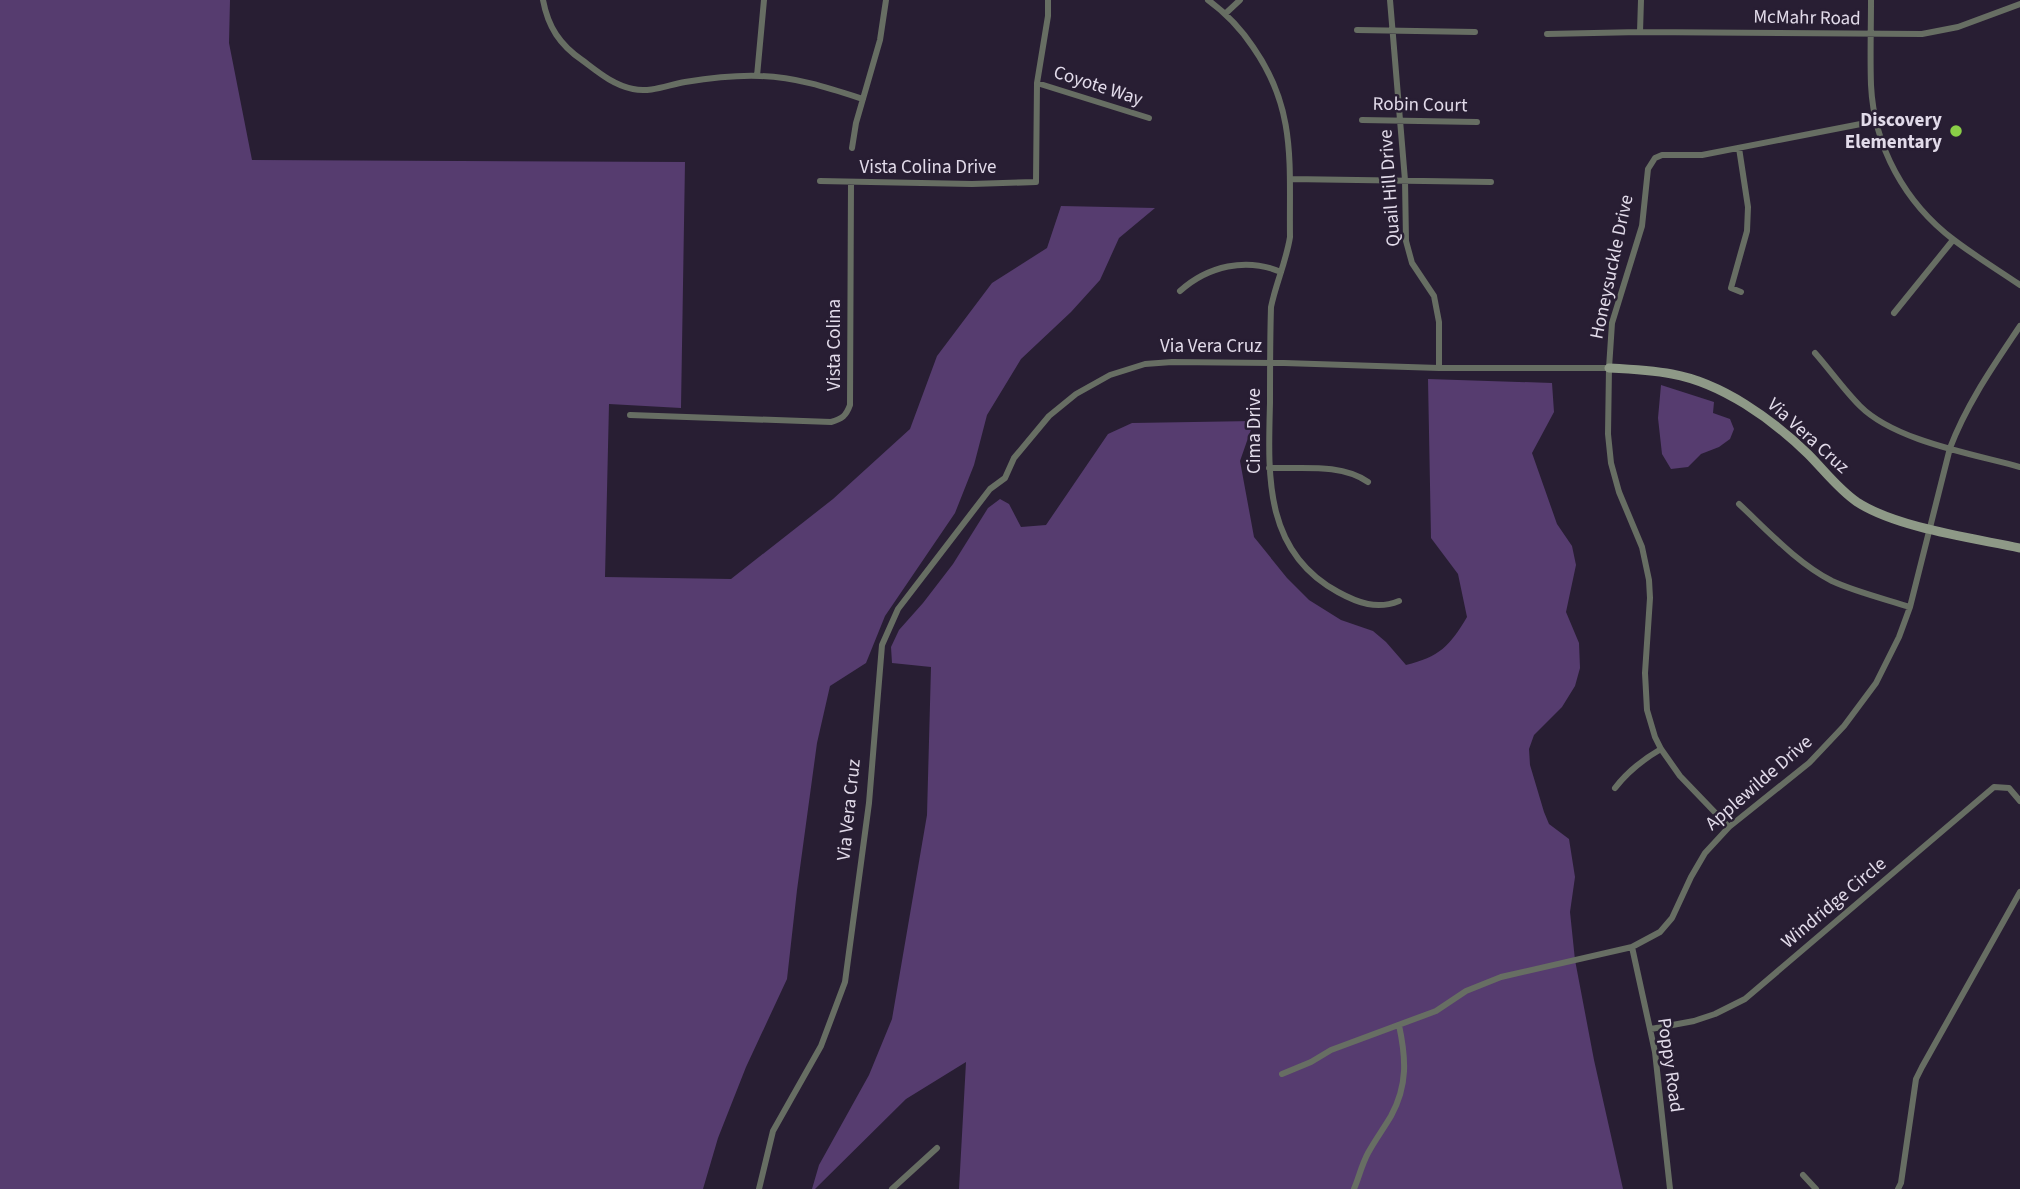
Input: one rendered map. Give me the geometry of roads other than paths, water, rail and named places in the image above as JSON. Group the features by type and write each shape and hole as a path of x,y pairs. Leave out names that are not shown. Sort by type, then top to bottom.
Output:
{"street":[{"path":"544,0 552,31 569,51 615,83 634,90 649,90 728,76 783,77 863,99"},
{"path":"757,76 764,0"},
{"path":"852,148 856,123 880,40 886,0"},
{"path":"1037,83 1048,16 1048,0"},
{"name":"Cima Drive","path":"1208,0 1225,13 1244,34 1267,66 1283,109 1289,138 1290,237 1271,307 1269,468 1275,510 1285,536 1310,570 1331,588 1357,602 1373,606 1399,601"},
{"path":"1225,13 1240,0"},
{"name":"Quail Hill Drive","path":"1390,0 1405,180 1406,241 1412,263 1434,296 1439,322 1438,368"},
{"path":"1640,32 1641,0"},
{"path":"1871,0 1871,86 1881,141 1895,172 1925,215 1953,240 2020,285"},
{"name":"McMahr Road","path":"1547,34 1922,34 1958,27 2020,4"},
{"path":"1357,30 1475,33"},
{"name":"Coyote Way","path":"1037,83 1149,118"},
{"name":"Vista Colina Drive","path":"820,181 1035,183 1037,83"},
{"name":"Robin Court","path":"1362,120 1477,122"},
{"name":"Honeysuckle Drive","path":"1729,827 1680,775 1661,750 1647,710 1644,673 1649,580 1642,547 1619,492 1611,463 1608,434 1612,323 1642,226 1648,169 1655,158 1662,155 1702,156 1876,121"},
{"path":"1739,148 1748,207 1747,231 1731,288 1741,292"},
{"path":"1290,179 1490,182"},
{"name":"Vista Colina","path":"630,415 831,422 847,414 850,405 851,183"},
{"path":"1894,313 1953,240"},
{"path":"1180,291 1203,274 1218,268 1244,264 1273,268 1281,272"},
{"name":"Applewilde Drive","path":"1282,1074 1331,1050 1436,1011 1466,991 1501,977 1632,947 1660,932 1672,918 1705,853 1729,827 1809,763 1844,726 1875,683 1899,637 1910,607 1950,448 1969,403 2020,326"},
{"path":"1815,353 1861,408 1886,426 1950,448 2020,467"},
{"name":"Via Vera Cruz","path":"759,1189 773,1131 821,1046 845,982 869,803 882,645 898,610 990,489 1005,478 1014,458 1049,416 1076,394 1110,375 1145,364 1172,362 1438,368 1609,368 1675,374 1704,384 1769,419 1857,502 1889,518 2020,548"},
{"path":"1269,468 1337,470 1360,476 1368,482"},
{"path":"1739,504 1795,556 1819,573 1835,582 1910,607"},
{"path":"1615,788 1641,760 1661,750"},
{"name":"Windridge Circle","path":"1651,1030 1694,1021 1745,999 1994,787 2009,788 2020,801"},
{"path":"1898,1189 1916,1079 2020,892"},
{"name":"Poppy Road","path":"1632,947 1655,1052 1670,1189"},
{"path":"1354,1189 1367,1155 1400,1097 1404,1080 1405,1051 1399,1025"},
{"path":"892,1189 937,1148"},
{"path":"1803,1175 1816,1189"}],"place":[{"name":"Discovery Elementary","path":"1956,131"}]}
